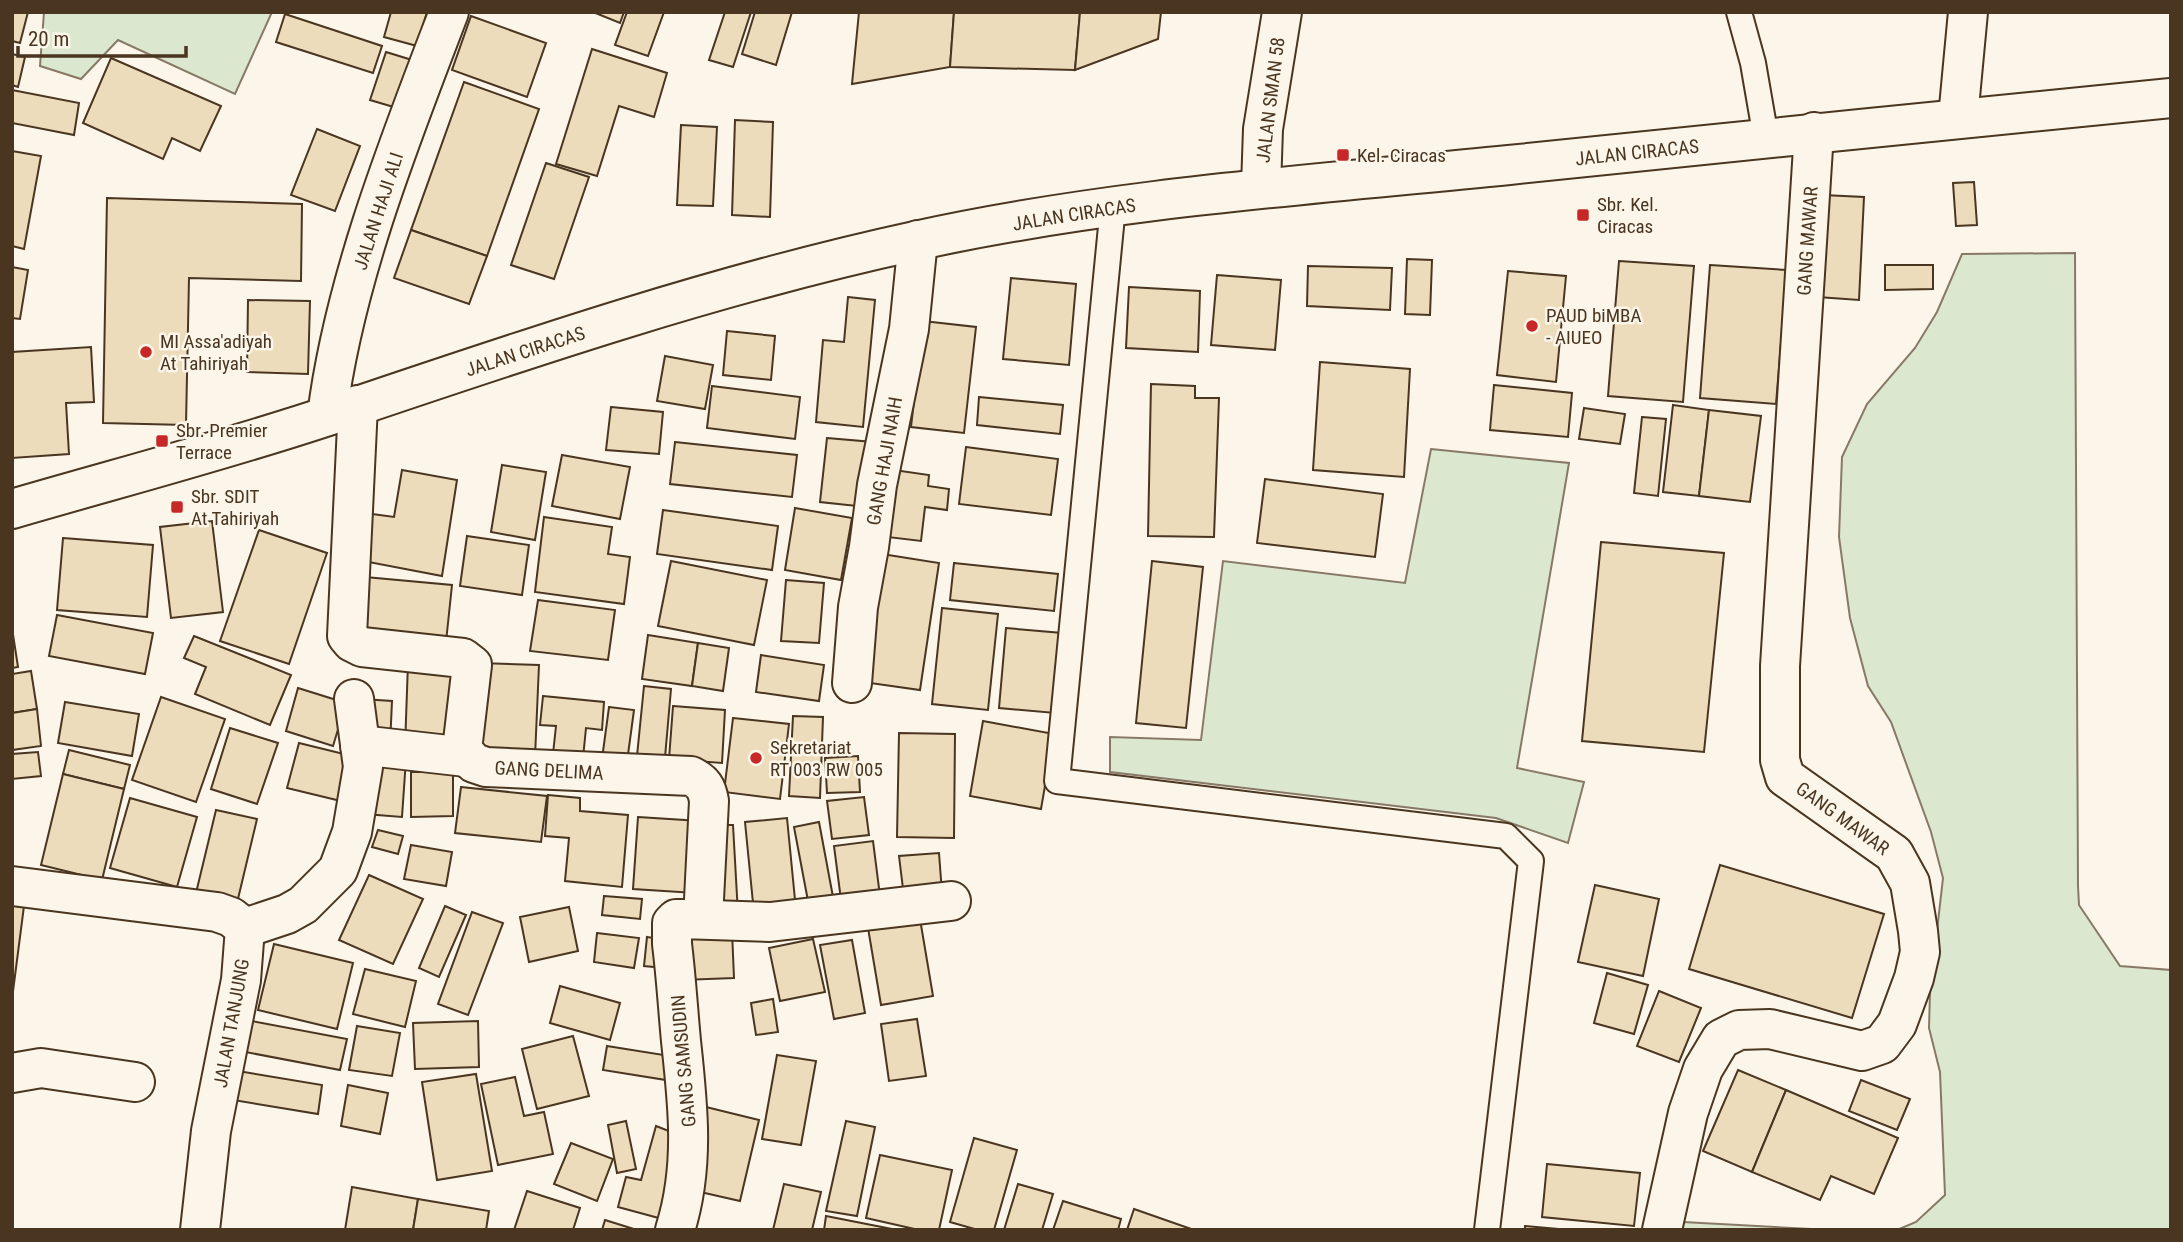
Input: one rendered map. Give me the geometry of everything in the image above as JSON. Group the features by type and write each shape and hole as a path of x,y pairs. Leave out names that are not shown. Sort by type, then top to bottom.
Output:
{"street":[{"name":"JALAN HAJI ALI","path":"343,411 332,375 352,293 403,131 450,12"},
{"name":"JALAN SMAN 58","path":"1261,187 1263,129 1282,12"},
{"path":"1958,118 1968,12"},
{"name":"JALAN CIRACAS","path":"12,509 343,411 701,296 793,270 918,240 1112,206 1261,187 2171,98"},
{"name":"GANG MAWAR","path":"1662,1230 1688,1113 1703,1069 1721,1039 1739,1030 1770,1028 1862,1051 1882,1044 1897,1024 1914,978 1920,952 1910,883 1894,854 1785,777 1780,760 1780,666 1814,132"},
{"name":"GANG HAJI NAIH","path":"852,683 858,607 877,485 909,329 918,240"},
{"name":"GANG DELIMA","path":"343,411 347,636 362,647 463,658 469,662 472,665 462,750 474,763 486,766 691,776 702,782 709,801 704,919"},
{"path":"12,886 217,912 231,917 245,928 288,914 303,905 338,870 352,832 363,767 354,699"},
{"path":"360,746 466,757"},
{"path":"704,919 770,922 951,901"},
{"name":"GANG SAMSUDIN","path":"675,1230 687,1182 690,1154 687,1093 671,928 676,919 704,919"},
{"name":"JALAN TANJUNG","path":"200,1230 211,1132 241,981 245,928"},
{"path":"12,1073 41,1068 135,1082"}],"lane":[{"path":"1739,12 1753,63 1766,138"},
{"path":"1112,206 1057,781 1506,836 1531,861 1487,1230"}],"green space":[{"path":"44,12 272,12 235,94 118,40 81,79 40,66"},
{"path":"2075,253 2079,905 2120,966 2171,970 2171,1230 1897,1230 1916,1222 1945,1195 1940,1072 1929,1028 1930,992 1943,878 1931,832 1891,722 1868,686 1850,618 1839,537 1842,457 1867,404 1915,348 1937,312 1962,254"},
{"path":"1431,449 1569,463 1517,768 1584,782 1568,843 1496,818 1110,772 1110,737 1201,740 1223,561 1405,583"},
{"path":"1683,1222 1830,1230 1680,1230"}],"building":[{"path":"12,12 28,12 20,43 12,41"},
{"path":"391,12 427,12 417,46 384,37"},
{"path":"593,12 624,12 620,23"},
{"path":"627,12 664,12 648,56 615,45"},
{"path":"725,12 751,12 733,67 709,60"},
{"path":"755,12 792,12 776,65 742,54"},
{"path":"859,12 954,12 950,67 852,84"},
{"path":"954,12 1080,12 1075,70 950,67"},
{"path":"1080,12 1161,12 1158,39 1075,70"},
{"path":"285,14 382,46 373,73 276,42"},
{"path":"471,16 546,43 527,97 452,70"},
{"path":"592,49 667,73 654,117 619,106 597,176 556,164"},
{"path":"386,52 412,60 397,108 370,100"},
{"path":"12,54 25,57 18,87 12,85"},
{"path":"111,58 221,106 200,151 172,138 163,159 83,123"},
{"path":"464,82 539,109 487,256 411,230"},
{"path":"12,90 79,103 74,135 12,123"},
{"path":"735,120 773,122 770,217 732,215"},
{"path":"681,125 717,127 713,206 677,205"},
{"path":"317,129 360,146 335,211 291,195"},
{"path":"12,151 41,156 24,249 12,246"},
{"path":"546,163 589,177 554,279 511,265"},
{"path":"1974,182 1977,225 1956,226 1953,183"},
{"path":"1823,195 1864,197 1859,300 1818,297"},
{"name":"MI Assa'adiyah At Tahiriyah","path":"107,198 302,204 301,281 189,278 186,425 103,423"},
{"path":"411,230 487,256 469,304 394,278"},
{"path":"1407,259 1432,260 1430,315 1405,314"},
{"path":"1619,261 1694,266 1683,402 1608,396"},
{"path":"1710,265 1787,270 1776,404 1700,398"},
{"path":"1885,265 1933,265 1933,289 1885,290"},
{"path":"1308,266 1392,268 1390,310 1307,306"},
{"path":"12,267 28,270 20,319 12,318"},
{"name":"PAUD biMBA - AIUEO","path":"1508,271 1566,276 1556,382 1497,375"},
{"path":"1217,275 1281,280 1275,350 1211,345"},
{"path":"1011,278 1076,284 1069,365 1003,359"},
{"path":"1129,287 1200,291 1198,352 1126,348"},
{"path":"848,297 875,300 863,427 816,422 823,340 844,342"},
{"path":"248,300 310,301 308,374 247,372"},
{"path":"923,321 976,327 964,433 911,427"},
{"path":"727,331 775,336 771,380 723,375"},
{"path":"91,347 94,402 66,403 69,454 12,458 12,352"},
{"path":"665,356 713,365 705,409 657,401"},
{"path":"1320,362 1410,369 1404,477 1313,470"},
{"path":"1151,384 1195,386 1195,398 1219,398 1214,537 1148,536"},
{"path":"1494,385 1572,393 1568,437 1490,430"},
{"path":"712,386 800,397 795,439 707,428"},
{"path":"979,397 1063,405 1060,434 977,425"},
{"path":"1673,405 1709,410 1699,496 1663,492"},
{"path":"611,407 663,412 659,454 606,450"},
{"path":"1584,408 1625,414 1620,444 1579,439"},
{"path":"1709,410 1761,416 1750,502 1699,496"},
{"path":"1642,417 1666,419 1658,496 1634,493"},
{"path":"827,438 873,442 866,507 820,502"},
{"path":"675,442 797,455 792,497 670,484"},
{"path":"966,447 1058,459 1051,515 959,504"},
{"path":"562,455 630,467 620,519 552,506"},
{"path":"502,465 546,472 535,540 491,532"},
{"path":"887,469 929,475 928,486 949,489 947,510 925,507 921,541 879,536"},
{"path":"402,470 457,480 442,576 358,560 357,512 394,517"},
{"path":"1265,479 1383,494 1375,557 1257,543"},
{"path":"795,508 852,518 841,580 785,570"},
{"path":"663,510 778,526 772,570 657,554"},
{"path":"544,517 612,527 608,554 630,557 624,604 535,592"},
{"path":"212,521 223,612 171,618 160,527"},
{"path":"259,530 327,553 289,664 220,641"},
{"path":"467,536 529,545 522,595 460,586"},
{"path":"63,538 153,545 147,617 57,610"},
{"path":"1601,542 1724,553 1704,752 1582,741"},
{"path":"882,554 939,563 920,690 863,682"},
{"path":"671,561 767,580 754,645 658,626"},
{"path":"1152,561 1203,567 1186,728 1136,723"},
{"path":"954,563 1058,574 1054,611 950,600"},
{"path":"365,577 452,585 446,642 359,634"},
{"path":"786,580 824,583 819,643 781,641"},
{"path":"538,600 615,610 608,660 530,651"},
{"path":"942,608 998,614 988,710 932,704"},
{"path":"57,615 153,633 145,674 49,656"},
{"path":"12,628 18,667 12,668"},
{"path":"1006,628 1062,633 1055,713 999,708"},
{"path":"648,635 698,643 692,686 642,679"},
{"path":"194,636 291,675 270,725 195,694 206,667 184,658"},
{"path":"698,643 729,648 723,691 692,686"},
{"path":"761,655 824,665 819,701 756,692"},
{"path":"408,663 461,665 458,749 405,747"},
{"path":"479,663 539,665 535,757 476,754"},
{"path":"31,671 37,709 12,713 12,674"},
{"path":"644,686 671,689 664,769 636,766"},
{"path":"298,688 346,703 333,746 286,731"},
{"path":"543,696 604,702 602,730 586,728 583,758 553,754 556,726 540,725"},
{"path":"161,697 225,719 196,802 132,780"},
{"path":"362,699 392,701 390,745 360,745"},
{"path":"65,702 139,714 132,756 58,743"},
{"path":"673,706 725,710 722,763 669,759"},
{"path":"609,707 634,710 627,762 602,759"},
{"path":"37,709 41,746 12,750 12,713"},
{"path":"793,716 823,717 820,798 789,796"},
{"name":"Sekretariat RT 003 RW 005","path":"733,718 789,724 780,799 724,792"},
{"path":"983,721 1054,734 1041,809 970,796"},
{"path":"230,728 278,743 257,804 211,789"},
{"path":"899,733 955,734 954,838 897,837"},
{"path":"299,743 356,757 345,802 287,788"},
{"path":"69,750 130,765 124,789 63,774"},
{"path":"38,752 41,776 12,779 12,754"},
{"path":"369,756 406,759 402,817 365,814"},
{"path":"858,756 860,792 827,793 825,758"},
{"path":"411,772 453,772 453,816 411,817"},
{"path":"63,774 124,789 102,880 41,865"},
{"path":"461,787 547,796 541,842 455,833"},
{"path":"548,795 580,798 580,811 628,815 622,887 565,881 569,838 545,836"},
{"path":"864,797 869,835 832,839 827,801"},
{"path":"130,798 197,817 177,887 110,868"},
{"path":"216,810 257,819 237,903 196,893"},
{"path":"638,817 700,821 695,893 633,889"},
{"path":"787,818 796,910 754,913 745,822"},
{"path":"819,822 833,897 808,901 794,827"},
{"path":"708,825 733,825 738,914 711,915"},
{"path":"378,830 403,836 398,854 372,847"},
{"path":"873,841 880,896 841,900 834,846"},
{"path":"411,845 452,852 446,886 404,879"},
{"path":"939,853 942,893 904,897 899,856"},
{"path":"1720,865 1884,914 1852,1018 1689,969"},
{"path":"369,875 423,899 393,964 339,940"},
{"path":"1595,885 1659,899 1643,976 1578,962"},
{"path":"604,896 642,899 640,919 602,915"},
{"path":"12,905 24,906 12,999"},
{"path":"445,906 466,915 439,977 419,968"},
{"path":"569,907 578,951 529,962 520,917"},
{"path":"918,907 933,996 881,1005 866,916"},
{"path":"472,912 503,923 468,1015 438,1004"},
{"path":"732,931 734,978 682,980 680,933"},
{"path":"597,933 639,938 634,968 594,962"},
{"path":"647,937 667,940 664,968 644,966"},
{"path":"813,939 825,992 780,1001 769,948"},
{"path":"852,940 865,1013 834,1019 820,945"},
{"path":"274,944 353,963 337,1029 258,1010"},
{"path":"365,969 416,981 405,1027 353,1014"},
{"path":"1607,973 1648,985 1634,1034 1594,1023"},
{"path":"560,986 620,1003 610,1040 550,1023"},
{"path":"1659,991 1701,1008 1679,1062 1637,1046"},
{"path":"773,999 778,1032 756,1035 751,1003"},
{"path":"241,1019 347,1039 340,1070 235,1050"},
{"path":"917,1019 926,1076 889,1081 881,1024"},
{"path":"478,1021 479,1067 415,1069 413,1023"},
{"path":"357,1026 400,1033 392,1076 349,1070"},
{"path":"573,1036 589,1096 537,1109 522,1049"},
{"path":"607,1046 670,1056 666,1080 603,1070"},
{"path":"777,1055 816,1061 801,1145 762,1139"},
{"path":"232,1070 322,1085 318,1114 227,1099"},
{"path":"1738,1070 1786,1090 1752,1172 1703,1151"},
{"path":"476,1074 492,1171 437,1180 422,1082"},
{"path":"515,1077 524,1116 544,1112 553,1154 498,1165 481,1084"},
{"path":"1861,1080 1910,1099 1897,1130 1849,1111"},
{"path":"348,1085 388,1093 380,1134 341,1126"},
{"path":"1786,1090 1898,1138 1874,1194 1831,1176 1820,1200 1752,1172"},
{"path":"706,1107 759,1120 740,1201 687,1189"},
{"path":"626,1121 636,1169 617,1173 608,1125"},
{"path":"846,1121 875,1127 857,1216 826,1211"},
{"path":"656,1126 687,1138 666,1220 618,1207 626,1177 641,1180"},
{"path":"974,1138 1017,1150 994,1230 978,1230 950,1222"},
{"path":"571,1143 613,1159 597,1201 554,1184"},
{"path":"880,1155 952,1170 939,1230 919,1230 866,1218"},
{"path":"1547,1164 1640,1173 1634,1226 1542,1217"},
{"path":"784,1184 821,1192 812,1230 773,1230"},
{"path":"1018,1184 1053,1194 1042,1230 1004,1230"},
{"path":"352,1187 418,1199 413,1230 345,1230"},
{"path":"527,1191 580,1208 573,1230 514,1230"},
{"path":"418,1199 489,1211 486,1230 413,1230"},
{"path":"1063,1201 1121,1219 1118,1230 1053,1230"},
{"path":"1134,1209 1194,1230 1127,1230"},
{"path":"826,1216 897,1230 824,1230"},
{"path":"605,1220 637,1230 602,1230"},
{"path":"1525,1226 1570,1230 1525,1230"}],"place":[{"name":"Kel. Ciracas","path":"1343,155"},
{"name":"Sbr. Kel. Ciracas","path":"1583,215"},
{"name":"PAUD biMBA - AIUEO","path":"1532,326"},
{"name":"MI Assa'adiyah At Tahiriyah","path":"146,352"},
{"name":"Sbr. Premier Terrace","path":"162,441"},
{"name":"Sbr. SDIT At Tahiriyah","path":"177,507"},
{"name":"Sekretariat RT 003 RW 005","path":"756,758"}]}
